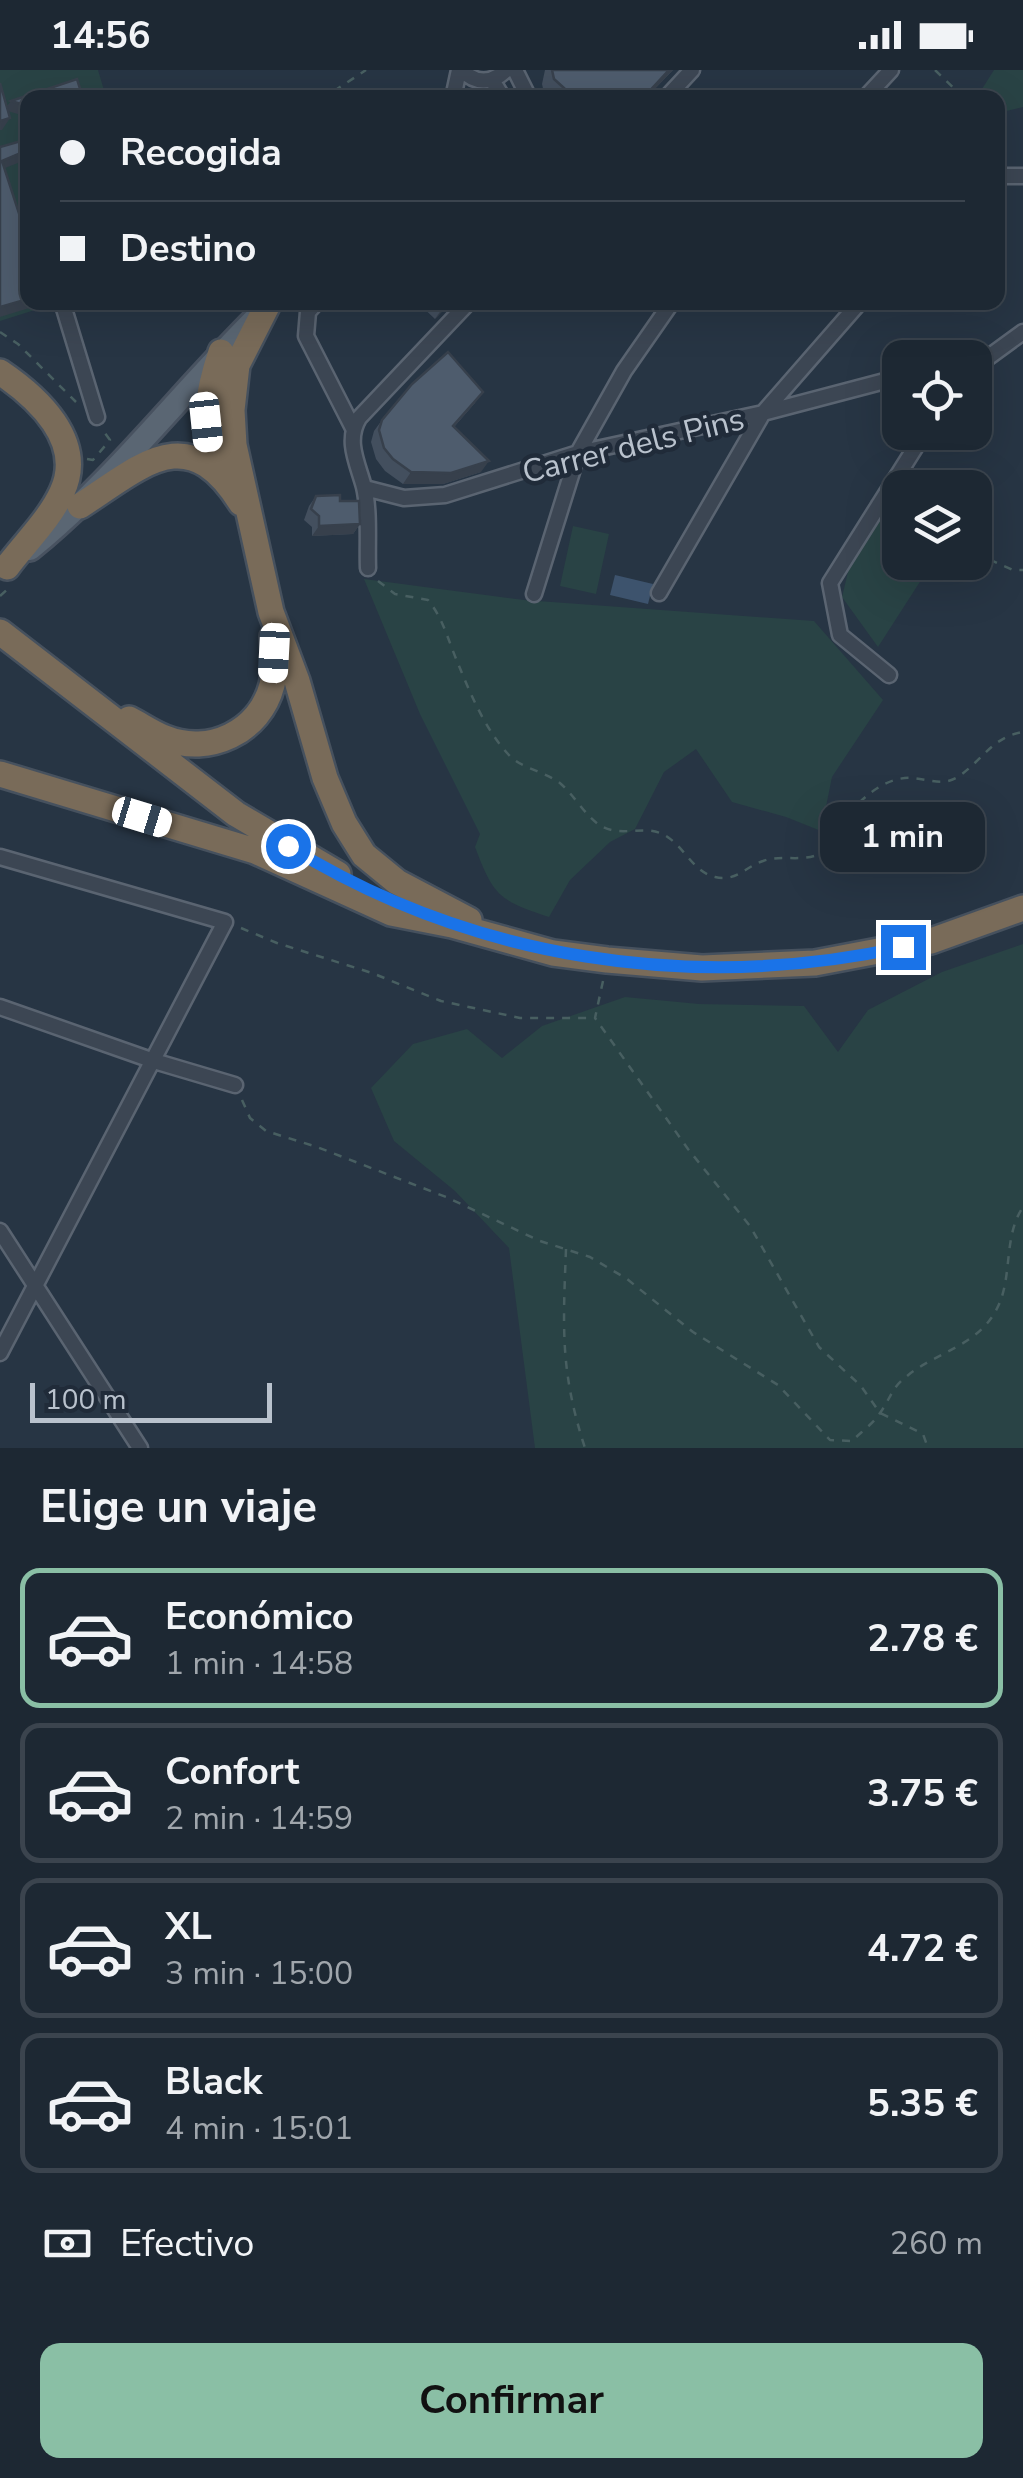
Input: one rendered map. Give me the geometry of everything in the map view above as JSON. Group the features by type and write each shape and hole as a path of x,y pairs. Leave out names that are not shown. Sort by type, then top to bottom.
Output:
{"highway":[{"path":"265,310 237,365 232,410 234,445 271,612 297,681 332,800 364,855 398,882 499,938"},
{"path":"215,469 206,422 209,388 221,352"},
{"path":"0,372 45,408 63,438 67,460 62,495 3,570"},
{"path":"80,506 149,461 167,455 200,461 215,469 246,511"},
{"path":"85,700 167,739 195,744 221,741 254,720 267,699 273,682 271,612"},
{"path":"0,632 236,814 299,853 376,894 452,924 553,953 702,968 814,963 931,941 1023,908"},
{"path":"0,774 255,851 392,913 452,924"}],"main road":[{"path":"3,570 80,506 262,310"}],"street":[{"path":"461,70 473,79 488,80 496,90"},
{"path":"479,90 506,70"},
{"path":"673,90 692,70"},
{"path":"872,90 891,70"},
{"path":"64,310 97,417"},
{"path":"310,310 306,336 352,428 355,465 364,488 368,568"},
{"path":"352,428 461,310"},
{"path":"534,594 578,454 624,372 667,310"},
{"path":"659,593 763,413 853,310"},
{"path":"992,355 1023,332"},
{"path":"992,353 997,352"},
{"name":"Carrer dels Pins","path":"364,488 404,498 446,495 578,454 882,382"},
{"path":"889,676 840,634 830,583 914,450"},
{"path":"0,857 225,922 0,1354"},
{"path":"0,1007 235,1085"},
{"path":"0,1231 140,1448"}],"path":[{"path":"337,90 366,70"},
{"path":"935,70 956,90"},
{"path":"0,332 18,344 78,405"},
{"path":"992,561 1023,570"},
{"path":"368,568 383,588 428,600 439,613 486,725 510,758 558,782 602,826 622,832 648,828 668,837 690,861 713,877 737,877 765,860 806,859 828,848 849,814 885,782 907,778 953,780 991,744 1006,734 1023,732"},
{"path":"225,922 277,943 372,972 442,1001 520,1018 595,1018"},
{"path":"607,960 595,1018 688,1149 750,1226 819,1348 861,1386 880,1414 924,1434 928,1448"},
{"path":"235,1085 250,1118 266,1131 428,1190 540,1241 590,1257 627,1279 693,1332 778,1385 836,1448"},
{"path":"830,1440 852,1441 880,1414 890,1391 910,1373 970,1338 996,1311 1011,1237 1023,1206"},
{"path":"566,1249 562,1344 565,1373 586,1448"}],"green space":[{"path":"0,70 98,70 104,90 20,90 20,310 35,310 0,321"},
{"path":"994,70 1023,70 1023,107 1005,111 1005,90 981,90"},
{"path":"882,516 882,580 921,580 878,647 842,597 853,551"},
{"path":"573,526 609,534 596,594 560,586"},
{"path":"364,579 524,600 814,621 883,700 832,777 821,831 732,802 696,749 664,772 635,829 610,842 570,880 549,917 509,901 488,877 475,847 480,834 420,714"},
{"path":"1023,944 1023,1448 535,1448 509,1248 455,1191 394,1141 371,1088 413,1044 467,1029 502,1058 542,1026 625,997 699,1004 804,1006 838,1052 868,1010 942,972"}],"water":[{"path":"615,575 653,584 648,604 610,595"}],"building":[{"path":"552,70 669,70 650,90 566,90 554,79"},
{"path":"77,79 80,90 44,90"},
{"path":"0,83 10,118 0,121"},
{"path":"20,141 20,153 2,161 20,216 20,301 0,307 0,147"},
{"path":"448,352 483,392 453,426 489,461 451,473 411,472 384,448 379,430 382,420 412,384"},
{"path":"340,495 340,501 359,501 360,524 319,526 319,516 311,509 316,496"}],"route":[{"path":"288,846 376,894 452,924 553,953 654,966 748,968 814,963 903,947"}]}
